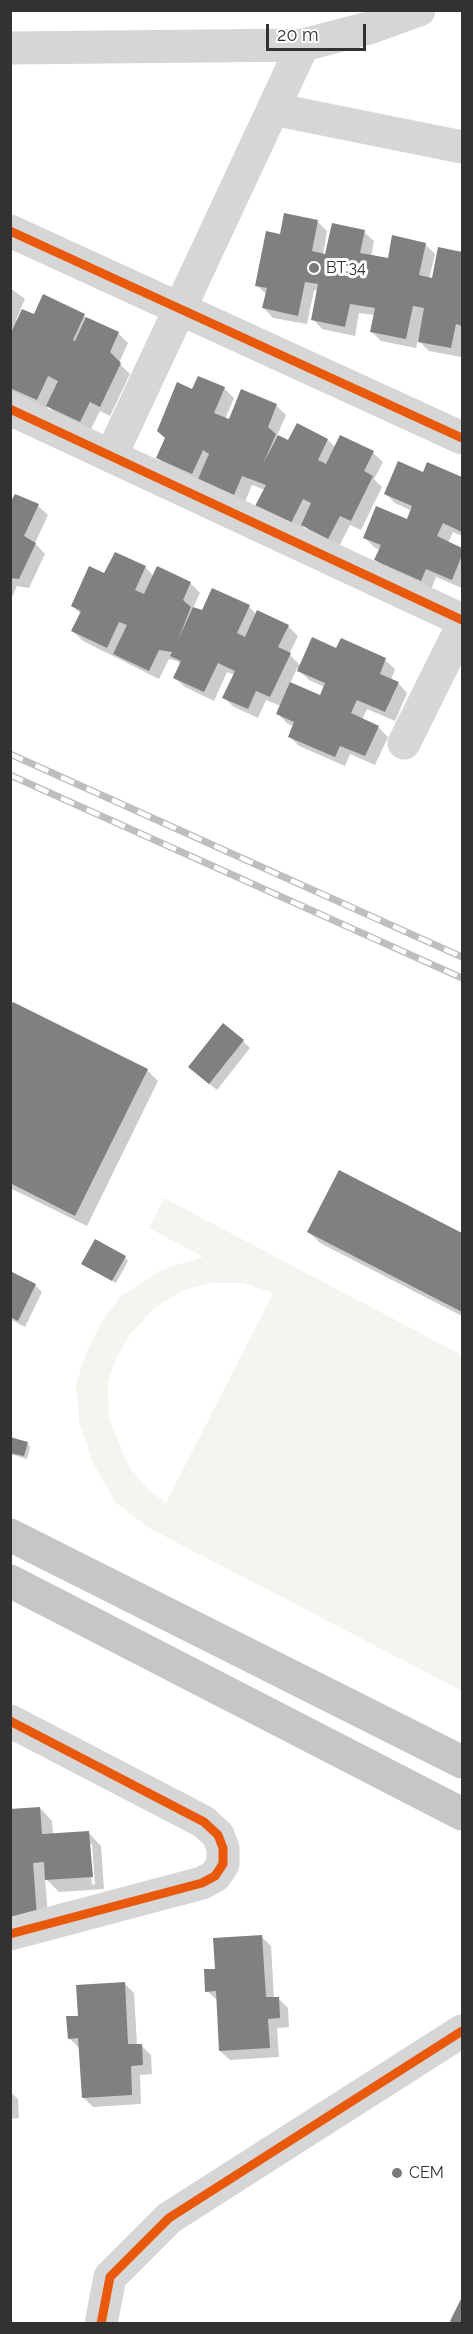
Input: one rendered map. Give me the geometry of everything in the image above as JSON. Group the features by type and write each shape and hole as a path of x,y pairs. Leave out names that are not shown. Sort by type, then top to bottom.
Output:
{"highway":[{"path":"10,1535 462,1762"},
{"path":"10,1581 462,1814"}],"street":[{"path":"10,48 303,45 369,28 418,11"},
{"path":"111,456 303,45"},
{"path":"273,109 462,147"},
{"path":"10,231 462,438"},
{"path":"10,409 462,620"},
{"path":"404,743 462,626"},
{"path":"10,1721 204,1822 218,1835 223,1848 223,1864 215,1876 202,1883 10,1934"},
{"path":"101,2324 110,2277 169,2218 462,2031"}],"shaded area":[{"path":"164,1198 462,1355 462,1691 147,1527 116,1503 93,1463 79,1421 76,1384 86,1353 102,1321 121,1296 161,1270 203,1257 149,1228","holes":["211,1283 243,1283 273,1293 166,1503 149,1490 129,1467 109,1419 108,1382 116,1358 130,1335 153,1309 184,1290"]}],"building":[{"path":"284,213 318,220 312,251 325,254 332,223 365,230 360,253 388,258 392,235 426,243 419,275 432,278 438,247 462,252 462,326 456,324 451,348 418,342 424,308 413,306 406,339 370,332 375,308 350,304 345,327 311,320 318,284 305,282 298,316 262,308 267,288 255,286 266,231 280,234"},
{"path":"43,294 85,314 73,340 75,341 86,317 119,332 110,352 121,363 100,407 90,402 80,422 46,406 58,381 48,376 37,400 10,388 10,335 22,309 34,314"},
{"path":"198,376 225,387 214,413 229,419 241,389 277,404 268,427 276,434 263,464 278,435 288,440 297,423 328,439 318,460 326,464 340,435 374,451 364,471 373,476 351,521 340,516 328,539 301,525 311,503 303,499 290,525 254,508 266,485 242,476 234,495 198,479 209,454 203,450 192,474 156,458 165,438 157,431 177,382 192,389"},
{"path":"398,461 423,472 427,462 462,477 462,532 443,523 437,536 462,548 462,555 452,580 426,569 421,581 374,560 381,545 363,538 376,506 407,519 412,506 384,494"},
{"path":"15,494 39,504 24,536 36,543 19,579 10,578 10,503"},
{"path":"115,552 146,566 135,590 144,594 157,566 191,582 183,600 191,607 178,640 193,607 202,610 212,588 250,605 237,633 245,637 257,610 289,625 278,647 291,653 270,697 256,691 248,709 222,698 235,671 218,663 204,692 173,678 181,661 170,656 172,652 159,650 149,671 113,654 127,625 119,622 107,648 71,631 81,611 71,606 89,566 104,573"},
{"path":"312,637 336,648 341,638 386,658 380,674 399,682 385,712 357,700 351,713 379,726 365,756 340,746 335,757 288,737 294,722 276,714 290,682 320,695 325,683 297,671"},
{"path":"13,1002 148,1069 75,1216 10,1183 10,1007"},
{"path":"223,1023 244,1040 209,1084 188,1067"},
{"path":"339,1170 462,1233 462,1312 307,1232"},
{"path":"95,1239 126,1256 112,1281 81,1264"},
{"path":"10,1271 36,1284 18,1321 10,1317"},
{"path":"10,1437 28,1442 24,1456 10,1453"},
{"path":"40,1807 42,1834 89,1831 93,1877 45,1880 44,1862 33,1863 37,1916 10,1917 10,1809"},
{"path":"262,1935 266,1997 279,1997 280,2018 268,2019 270,2048 219,2051 216,1991 205,1992 204,1969 215,1969 213,1938"},
{"path":"125,1982 128,2044 142,2044 143,2065 131,2066 132,2095 82,2098 78,2038 68,2039 66,2016 78,2016 76,1985"},
{"path":"462,2297 462,2324 454,2324 450,2321"}],"railway":[{"path":"10,754 462,957"},
{"path":"10,775 462,978"}],"cycle path":[{"path":"10,231 462,438"},
{"path":"10,409 462,620"},
{"path":"10,1721 204,1822 218,1835 223,1848 223,1864 215,1876 202,1883 10,1934"},
{"path":"101,2324 110,2277 169,2218 462,2031"}],"place":[{"name":"BT:34","path":"314,268"},
{"name":"CEM","path":"397,2173"}]}
